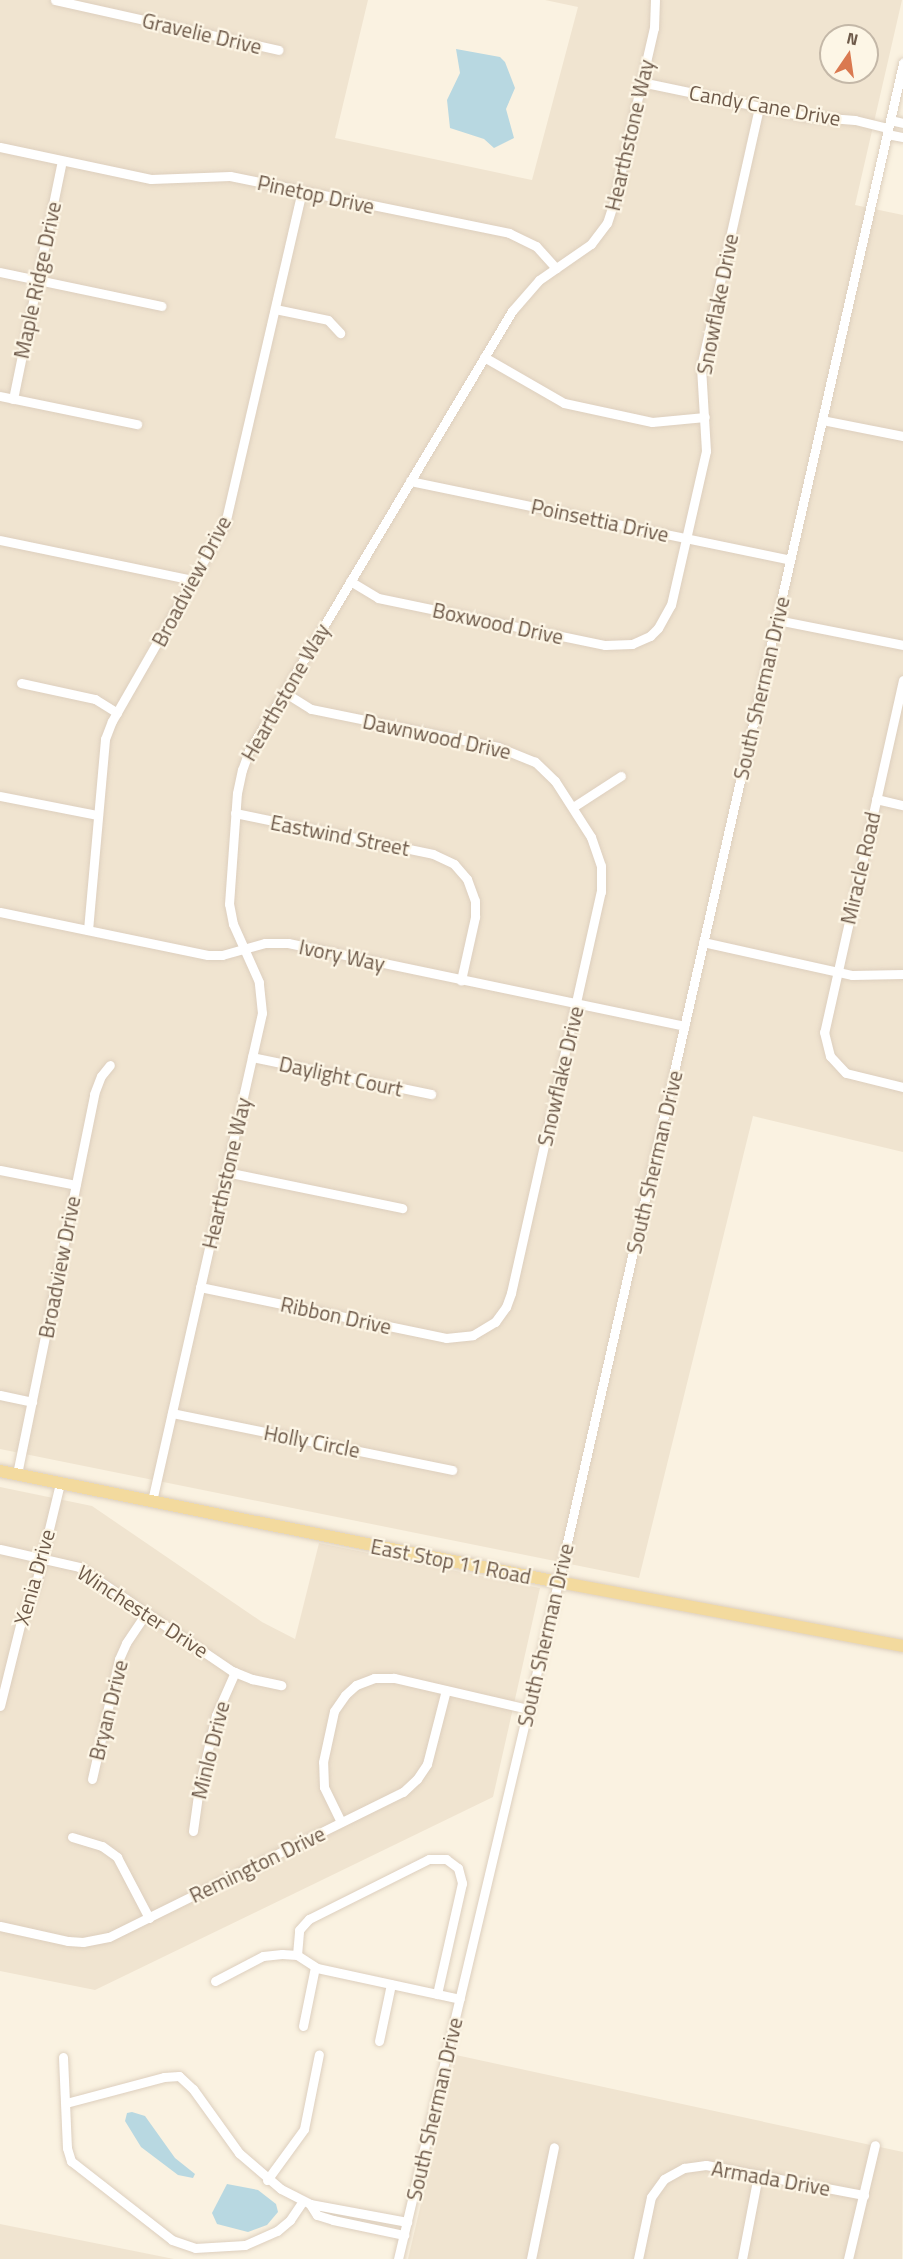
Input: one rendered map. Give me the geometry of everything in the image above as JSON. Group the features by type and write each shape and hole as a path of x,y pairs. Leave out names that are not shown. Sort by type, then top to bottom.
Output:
{"main road":[{"name":"East Stop 11 Road","path":"0,1471 558,1582 903,1646"}],"street":[{"name":"Gravelie Drive","path":"55,0 278,50"},
{"name":"Hearthstone Way","path":"152,1501 262,1013 259,982 233,924 229,904 238,781 246,759 284,692 335,614 350,581 523,296 556,268 593,242 610,216 655,24 655,0"},
{"name":"South Sherman Drive","path":"398,2259 558,1582 903,63"},
{"name":"Candy Cane Drive","path":"641,82 804,116 863,121 888,127"},
{"name":"Snowflake Drive","path":"650,636 670,608 707,446 700,366 759,107"},
{"path":"888,127 903,123"},
{"path":"888,127 903,138"},
{"name":"Pinetop Drive","path":"0,147 155,180 230,176 513,234 536,246 556,268"},
{"name":"Maple Ridge Drive","path":"13,399 62,161"},
{"name":"Broadview Drive","path":"88,930 103,747 117,713 220,537 229,514 302,191"},
{"path":"0,272 161,306"},
{"path":"276,309 328,320 340,333"},
{"path":"484,357 564,403 652,422 705,417"},
{"path":"0,396 137,424"},
{"path":"822,420 903,436"},
{"name":"Poinsettia Drive","path":"410,481 790,560"},
{"path":"0,540 194,580"},
{"name":"Boxwood Drive","path":"350,581 378,598 605,645 628,645 650,636"},
{"path":"777,620 903,645"},
{"name":"Miracle Road","path":"903,680 824,1032 830,1056 846,1073 903,1087"},
{"path":"21,683 95,699 117,713"},
{"name":"Dawnwood Drive","path":"284,692 311,709 514,752 547,772 573,807"},
{"path":"573,807 621,776"},
{"path":"0,796 97,816"},
{"path":"876,799 903,805"},
{"name":"Snowflake Drive","path":"473,1335 498,1319 510,1297 600,900 602,877 596,847 573,807"},
{"name":"Eastwind Street","path":"235,813 444,858 467,879 475,901 475,917 461,980"},
{"name":"Ivory Way","path":"0,912 208,955 266,943 288,943 684,1026"},
{"path":"703,942 857,976 903,974"},
{"name":"Daylight Court","path":"252,1057 431,1094"},
{"name":"Broadview Drive","path":"18,1474 95,1089 110,1065"},
{"path":"0,1170 76,1185"},
{"path":"226,1172 402,1208"},
{"name":"Ribbon Drive","path":"200,1287 446,1338 473,1335"},
{"path":"0,1395 32,1402"},
{"name":"Holly Circle","path":"172,1413 452,1470"},
{"name":"Xenia Drive","path":"0,1706 5,1667 34,1589 60,1482"},
{"name":"Winchester Drive","path":"0,1549 79,1567 235,1672 252,1679 281,1685"},
{"name":"Bryan Drive","path":"92,1779 119,1659 130,1636 147,1612"},
{"name":"Minlo Drive","path":"193,1831 199,1788 216,1715 235,1672"},
{"path":"341,1822 323,1780 323,1762 332,1718 345,1695 356,1685 373,1679 394,1678 528,1709"},
{"name":"Remington Drive","path":"0,1926 83,1942 110,1937 403,1791 420,1776 430,1756 446,1690"},
{"path":"72,1837 102,1845 117,1857 149,1918"},
{"path":"297,1955 299,1930 309,1919 429,1859 442,1858 451,1862 460,1871 462,1886 437,1994"},
{"path":"215,1980 263,1956 297,1955 315,1967 459,1999"},
{"path":"303,2026 315,1967"},
{"path":"379,2041 391,1984"},
{"path":"267,2180 304,2129 319,2054"},
{"path":"63,2057 67,2148 71,2161 174,2241 207,2248 245,2245 280,2228 307,2202"},
{"path":"66,2103 164,2077 179,2076 193,2089 239,2153 267,2180 307,2202 407,2222"},
{"path":"848,2259 875,2145"},
{"path":"531,2259 554,2147"},
{"name":"Armada Drive","path":"638,2259 651,2197 664,2179 678,2170 706,2165 864,2195"},
{"path":"742,2259 758,2175"},
{"path":"307,2202 317,2214 333,2220 404,2235"}],"shaded area":[{"path":"0,0 368,0 335,138 532,180 578,7 545,0 902,0 855,205 903,215 903,1152 753,1116 639,1578 0,1449"},
{"path":"0,1487 92,1506 262,1622 295,1639 319,1543 540,1588 493,1797 95,1990 0,1971"},
{"path":"456,2055 903,2152 902,2259 408,2259"},
{"path":"0,2224 174,2259 0,2259"}],"water":[{"path":"456,49 500,57 505,62 515,88 506,109 514,138 494,148 484,139 450,128 447,100 460,73"},
{"path":"132,2112 145,2116 175,2158 195,2174 193,2178 178,2175 141,2147 125,2121 127,2113"},
{"path":"227,2184 258,2190 276,2204 278,2212 267,2225 248,2232 217,2224 212,2213"}]}
